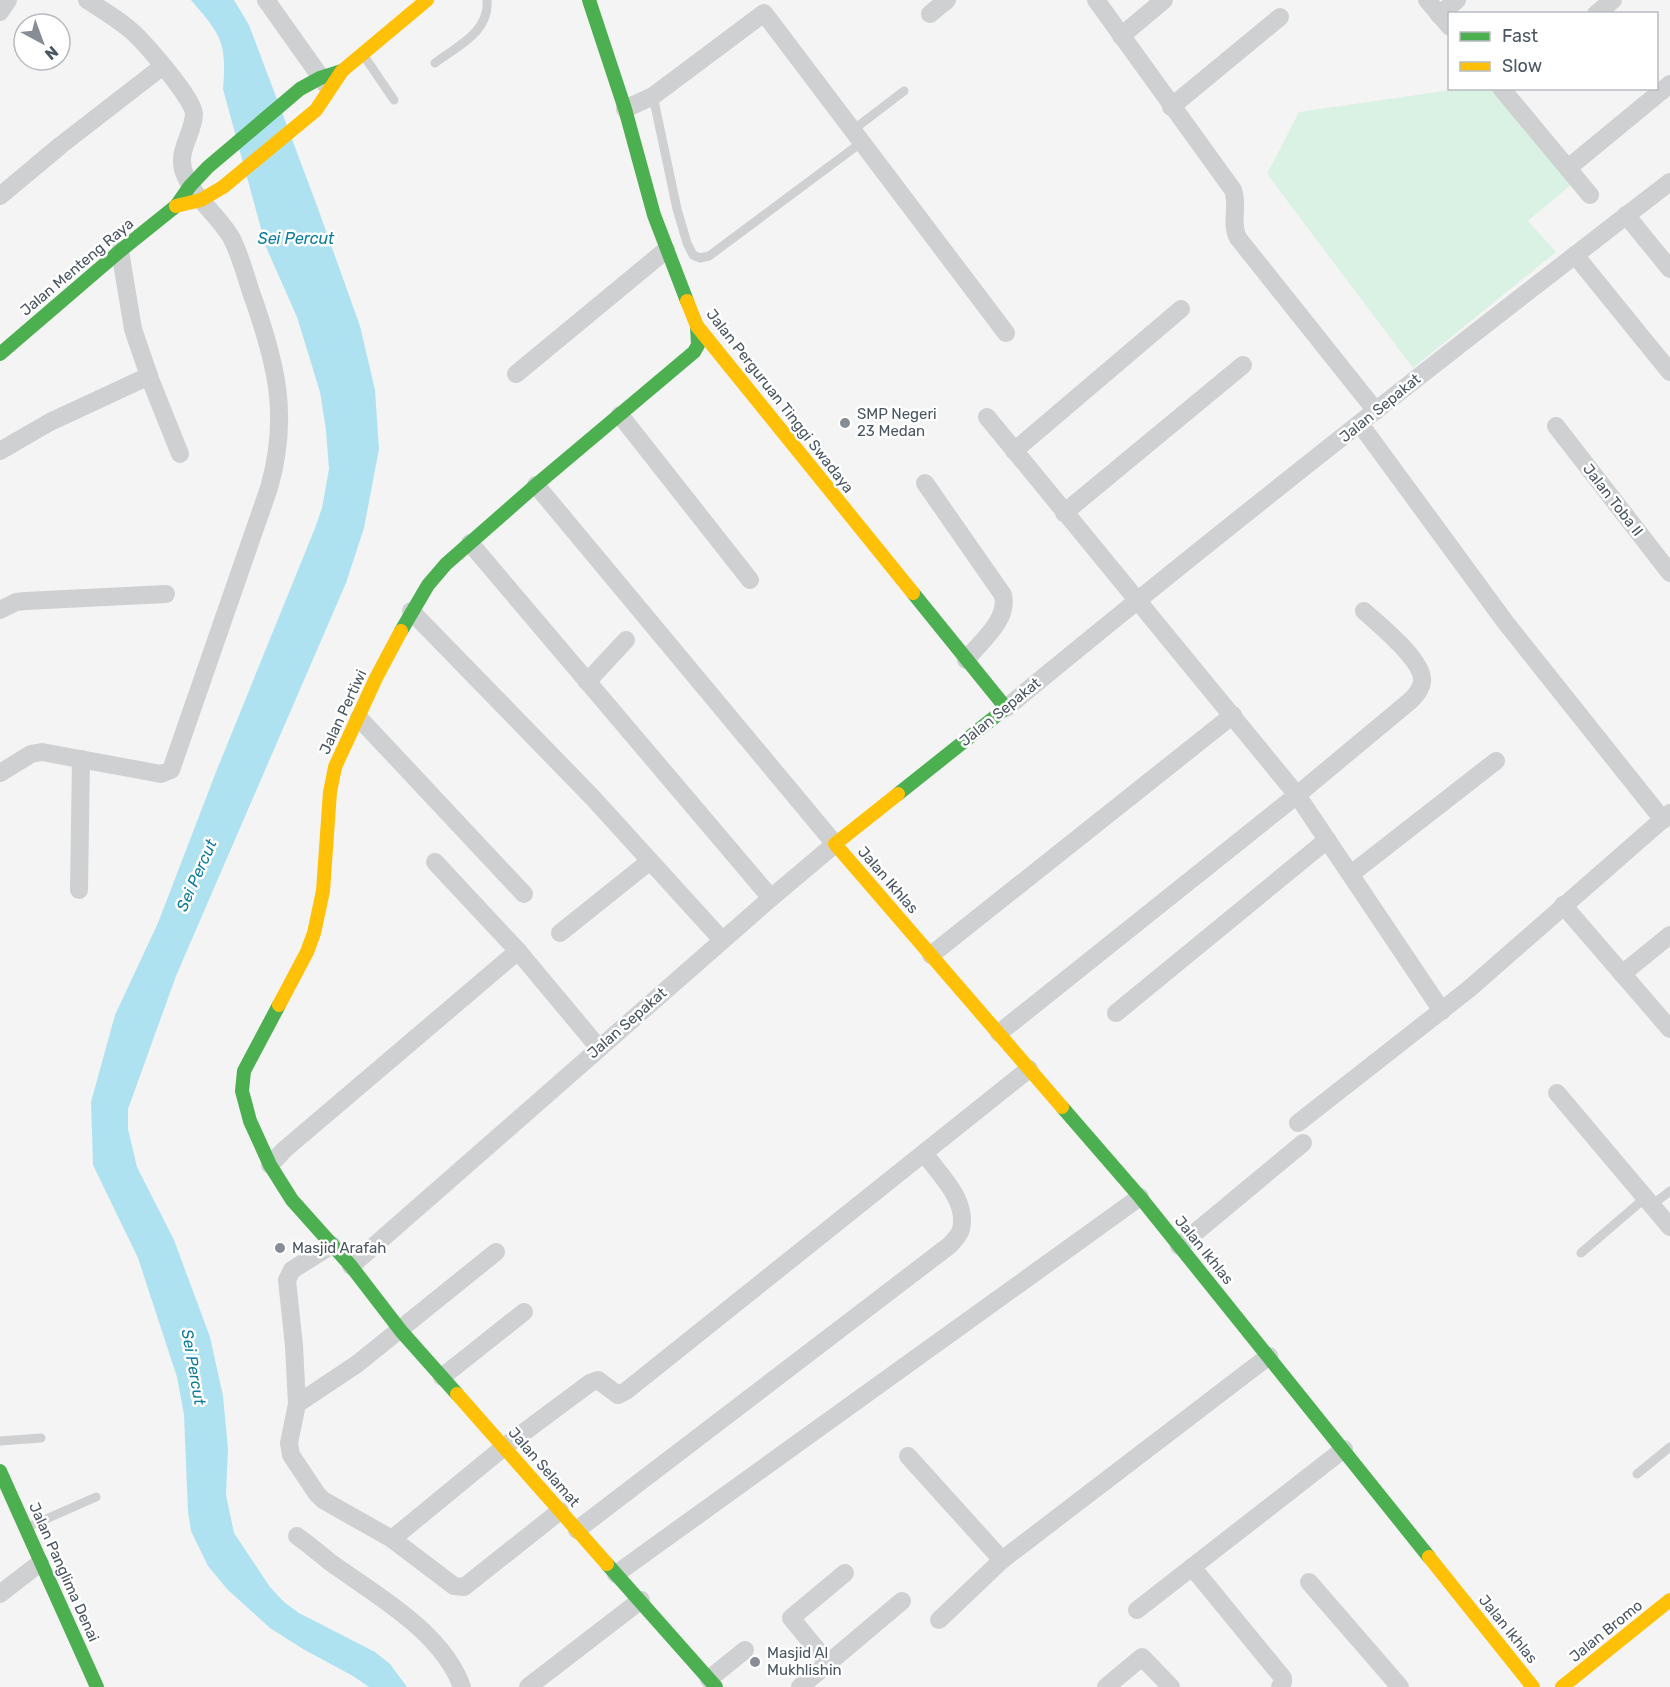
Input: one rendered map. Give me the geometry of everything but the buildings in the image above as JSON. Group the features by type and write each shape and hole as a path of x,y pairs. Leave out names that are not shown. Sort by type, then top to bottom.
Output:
{"street":[{"path":"0,12 8,0"},
{"path":"0,773 36,752 161,774 171,770 274,470 280,424 279,399 269,348 233,240 195,193 182,169 181,158 193,118 193,107 163,66 126,26 87,0"},
{"name":"Jalan Menteng Raya","path":"195,193 208,167 300,89 325,84 427,0"},
{"name":"Jalan Perguruan Tinggi Swadaya","path":"589,0 625,109 654,216 697,326 1006,708"},
{"path":"930,14 947,0"},
{"path":"1096,0 1233,190 1236,204 1234,228 1238,238 1376,411"},
{"path":"1121,36 1164,0"},
{"path":"1427,0 1444,21"},
{"path":"1598,12 1613,0"},
{"path":"270,1 325,84"},
{"path":"625,109 653,96 768,6 857,136 1006,333"},
{"path":"1171,106 1280,17"},
{"path":"0,196 61,145 163,66"},
{"name":"Jalan Menteng Raya","path":"0,354 176,206 195,193 223,187 316,110 325,84"},
{"path":"1568,168 1670,84"},
{"path":"1503,90 1590,195"},
{"name":"Jalan Sepakat","path":"351,1266 722,940 836,844 1137,600 1670,182"},
{"path":"1626,215 1670,269"},
{"path":"516,374 666,250"},
{"path":"120,251 134,329 149,376 180,454"},
{"path":"1575,255 1670,372"},
{"path":"1014,451 1181,309"},
{"name":"Jalan Pertiwi","path":"351,1266 292,1200 270,1165 245,1107 242,1081 244,1071 307,952 314,933 323,891 330,792 335,767 376,678 411,611 437,574 536,485 694,352 698,345 697,326"},
{"path":"1064,513 1243,365"},
{"path":"0,452 50,422 149,376"},
{"path":"620,415 750,580"},
{"path":"987,417 1297,795 1442,1011"},
{"path":"1298,1123 1442,1011 1666,816 1506,623 1360,424"},
{"name":"Jalan Toba II","path":"1556,426 1670,573"},
{"path":"925,483 1003,595 1005,603 1002,616 966,660"},
{"path":"536,485 836,844"},
{"path":"470,543 771,898"},
{"path":"0,610 16,602 25,601 166,594"},
{"path":"411,611 593,798 722,940"},
{"path":"999,1033 1297,795 1419,692 1423,681 1421,671 1413,658 1364,611"},
{"path":"587,682 626,640"},
{"path":"931,955 1233,715"},
{"path":"359,718 524,894"},
{"path":"79,890 81,759"},
{"path":"1351,874 1497,761"},
{"path":"1116,1013 1327,840"},
{"name":"Jalan Ikhlas","path":"836,844 1140,1197 1533,1687"},
{"path":"560,933 650,861"},
{"path":"435,862 518,951 598,1048"},
{"path":"1563,905 1670,1029"},
{"path":"1623,974 1670,935"},
{"path":"270,1165 518,951"},
{"path":"392,1539 504,1448 595,1380 602,1382 618,1395 626,1391 1029,1069"},
{"path":"1557,1093 1670,1227"},
{"path":"1179,1246 1303,1143"},
{"path":"577,1530 950,1245 961,1231 962,1214 958,1199 924,1153"},
{"path":"616,1574 1140,1197"},
{"path":"332,1245 292,1270 287,1280 297,1404 289,1443 296,1466 323,1500 392,1539 454,1586 464,1587 560,1511"},
{"path":"297,1404 401,1331 496,1252"},
{"name":"Jalan Selamat","path":"351,1266 401,1331 641,1600 711,1684"},
{"path":"442,1377 524,1312"},
{"path":"939,1620 1002,1560 1269,1356"},
{"path":"1137,1610 1344,1449"},
{"path":"908,1456 1002,1560"},
{"name":"Jalan Panglima Denai","path":"0,1472 97,1687"},
{"path":"297,1536 329,1562 385,1599 418,1629 441,1651 462,1687"},
{"path":"0,1594 40,1563"},
{"path":"1192,1567 1283,1678 1280,1687"},
{"path":"828,1663 791,1618 845,1573"},
{"path":"1309,1582 1400,1687"},
{"path":"528,1687 641,1600"},
{"name":"Jalan Bromo","path":"1562,1687 1670,1600"},
{"path":"800,1687 902,1601"},
{"path":"711,1684 745,1650"},
{"path":"1106,1687 1142,1657 1171,1687"}],"lane":[{"path":"435,63 478,32 488,11 487,0"},
{"path":"363,54 394,100"},
{"path":"653,96 677,209 687,243 693,255 700,258 709,256 857,136 904,91"},
{"path":"1581,1253 1648,1202 1670,1191"},
{"path":"0,1441 41,1437"},
{"path":"1637,1474 1670,1447"},
{"path":"25,1528 96,1497"}],"green space":[{"path":"1451,90 1496,90 1572,184 1528,221 1556,252 1413,368 1267,174 1299,112"}],"water":[{"name":"Sei Percut","path":"191,0 234,0 249,25 360,326 375,390 379,449 364,528 346,583 176,976 128,1109 128,1129 137,1167 174,1240 210,1337 223,1396 228,1449 226,1495 234,1533 270,1587 284,1602 299,1613 375,1652 390,1664 407,1687 369,1687 303,1649 270,1628 228,1590 208,1566 191,1531 188,1512 184,1415 177,1377 138,1258 93,1165 91,1102 115,1015 158,923 216,772 315,528 322,508 329,469 320,392 297,317 266,247 223,89 223,49 215,31"}],"traffic: fast":[{"path":"589,0 625,109 654,215 687,301"},
{"path":"0,354 176,206 190,186 208,167 300,89 320,78 342,71"},
{"path":"401,631 428,585 446,564 694,352 698,345 697,326"},
{"path":"898,794 1006,708 913,593"},
{"path":"279,1005 244,1071 242,1091 250,1121 270,1165 292,1200 351,1266 401,1331 457,1394"},
{"path":"1062,1107 1140,1197 1429,1557"},
{"path":"0,1471 97,1687"},
{"path":"607,1564 716,1687"}],"traffic: slow":[{"path":"176,206 201,200 223,187 316,110 342,71 427,0"},
{"path":"687,301 697,326 913,593"},
{"path":"279,1005 307,952 314,933 323,891 330,792 335,767 376,678 401,631"},
{"path":"898,794 835,844 1062,1107"},
{"path":"457,1394 607,1564"},
{"path":"1429,1557 1533,1687"},
{"path":"1562,1687 1670,1600"}],"place":[{"name":"SMP Negeri 23 Medan","path":"845,423"},
{"name":"Masjid Arafah","path":"280,1248"},
{"name":"Masjid Al Mukhlishin","path":"755,1662"}]}
